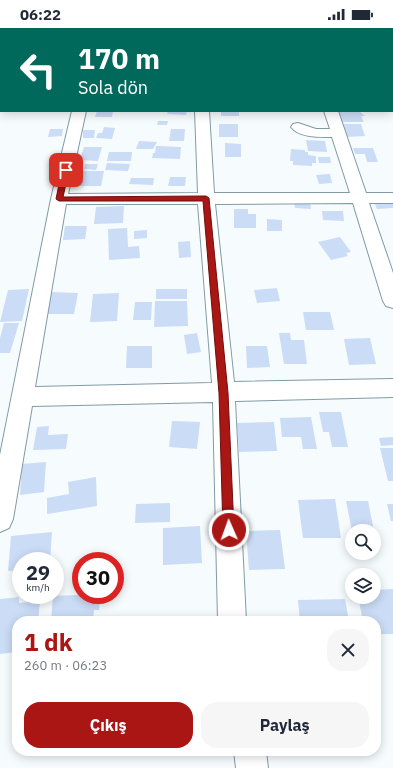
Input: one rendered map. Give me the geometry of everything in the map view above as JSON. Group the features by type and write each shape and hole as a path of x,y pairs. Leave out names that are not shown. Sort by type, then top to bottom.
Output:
{"street":[{"path":"0,519 59,199 79,112"},
{"path":"202,112 206,198 224,393 232,616"},
{"path":"331,112 393,301"},
{"path":"298,127 314,132 338,133"},
{"path":"59,199 393,198"},
{"path":"23,397 393,388"},
{"path":"251,756 252,768"}],"building":[{"path":"97,112 113,112 112,117 95,117"},
{"path":"168,112 187,112 186,115 167,114"},
{"path":"221,112 239,112 239,116 221,116"},
{"path":"339,112 360,112 365,116 361,116 364,122 342,122"},
{"path":"158,121 168,121 167,125 157,125"},
{"path":"219,124 238,124 238,137 219,137"},
{"path":"343,124 361,124 365,136 347,137"},
{"path":"104,127 115,128 112,139 96,138 98,133 102,133"},
{"path":"50,129 63,129 62,136 48,137"},
{"path":"171,129 185,129 184,141 169,141"},
{"path":"83,130 95,130 94,138 83,138"},
{"path":"306,140 325,141 327,152 308,151"},
{"path":"139,141 157,142 153,149 136,149"},
{"path":"225,143 241,144 241,157 225,157"},
{"path":"156,146 181,147 180,159 152,158 153,153 155,153"},
{"path":"84,147 102,147 98,161 80,160"},
{"path":"353,148 373,148 378,162 367,162 365,154 355,154"},
{"path":"291,149 305,150 305,152 308,152 308,155 316,156 316,163 312,163 312,166 293,165 293,161 290,161"},
{"path":"109,152 132,152 131,161 107,161"},
{"path":"318,157 330,157 331,163 319,163"},
{"path":"107,163 130,164 128,171 105,170"},
{"path":"85,164 98,164 96,170 84,169"},
{"path":"79,171 104,171 101,186 75,186"},
{"path":"330,174 332,183 319,184 316,175"},
{"path":"170,177 186,177 185,186 168,186"},
{"path":"131,178 154,178 153,185 129,184"},
{"path":"294,201 310,201 311,209 295,208"},
{"path":"393,201 393,208 377,209 374,202"},
{"path":"124,206 123,223 94,224 96,207"},
{"path":"234,209 248,209 248,214 256,214 256,228 234,228"},
{"path":"322,211 343,211 344,221 323,220"},
{"path":"267,219 282,220 282,231 267,231"},
{"path":"65,226 87,226 85,239 63,240"},
{"path":"127,228 128,247 139,246 140,258 109,260 108,229"},
{"path":"147,230 147,238 134,239 134,231"},
{"path":"340,237 351,252 346,253 348,256 331,260 318,242"},
{"path":"190,241 191,257 179,258 178,242"},
{"path":"277,288 280,301 257,303 254,290"},
{"path":"29,289 22,321 0,322 8,290"},
{"path":"156,289 187,289 187,299 156,299"},
{"path":"51,292 78,293 74,314 46,314"},
{"path":"119,293 117,321 90,322 93,294"},
{"path":"155,301 187,301 188,326 154,327"},
{"path":"135,302 152,302 151,320 133,320"},
{"path":"303,312 330,312 334,330 306,330"},
{"path":"4,323 19,323 10,353 0,353 0,338"},
{"path":"197,333 201,352 187,354 184,335"},
{"path":"279,333 290,333 291,340 304,340 307,364 284,364"},
{"path":"370,338 376,364 349,365 344,339"},
{"path":"127,346 152,346 152,368 126,368"},
{"path":"246,346 267,346 270,367 247,368"},
{"path":"319,412 341,412 348,447 332,447 329,432 323,432"},
{"path":"311,417 317,449 303,449 301,437 282,437 280,418"},
{"path":"172,421 200,422 197,449 169,447"},
{"path":"274,422 277,451 239,452 237,423"},
{"path":"49,426 48,435 68,434 66,449 33,450 37,427"},
{"path":"393,437 393,445 381,446 379,438"},
{"path":"380,448 393,448 393,481 388,481"},
{"path":"46,462 44,492 20,495 22,464"},
{"path":"96,477 97,506 47,514 47,498 69,494 68,482"},
{"path":"335,499 341,538 303,538 298,500"},
{"path":"346,501 368,501 373,524 351,524"},
{"path":"170,503 170,522 135,523 136,504"},
{"path":"387,504 393,504 393,521 391,521"},
{"path":"200,526 202,563 163,565 163,528"},
{"path":"280,530 285,569 249,570 246,531"},
{"path":"52,532 51,552 12,552 12,571 8,571 11,536"},
{"path":"393,589 393,634 381,634 381,616 362,616 359,604 381,604 381,590"},
{"path":"72,595 72,604 99,604 99,610 94,610 93,616 51,616 52,604 64,604 64,596"},
{"path":"12,598 12,604 40,604 38,616 12,616 12,653 0,654 0,599"},
{"path":"345,599 348,616 300,616 298,600"}],"route":[{"path":"66,170 59,199 206,198 224,393 229,530"}]}
